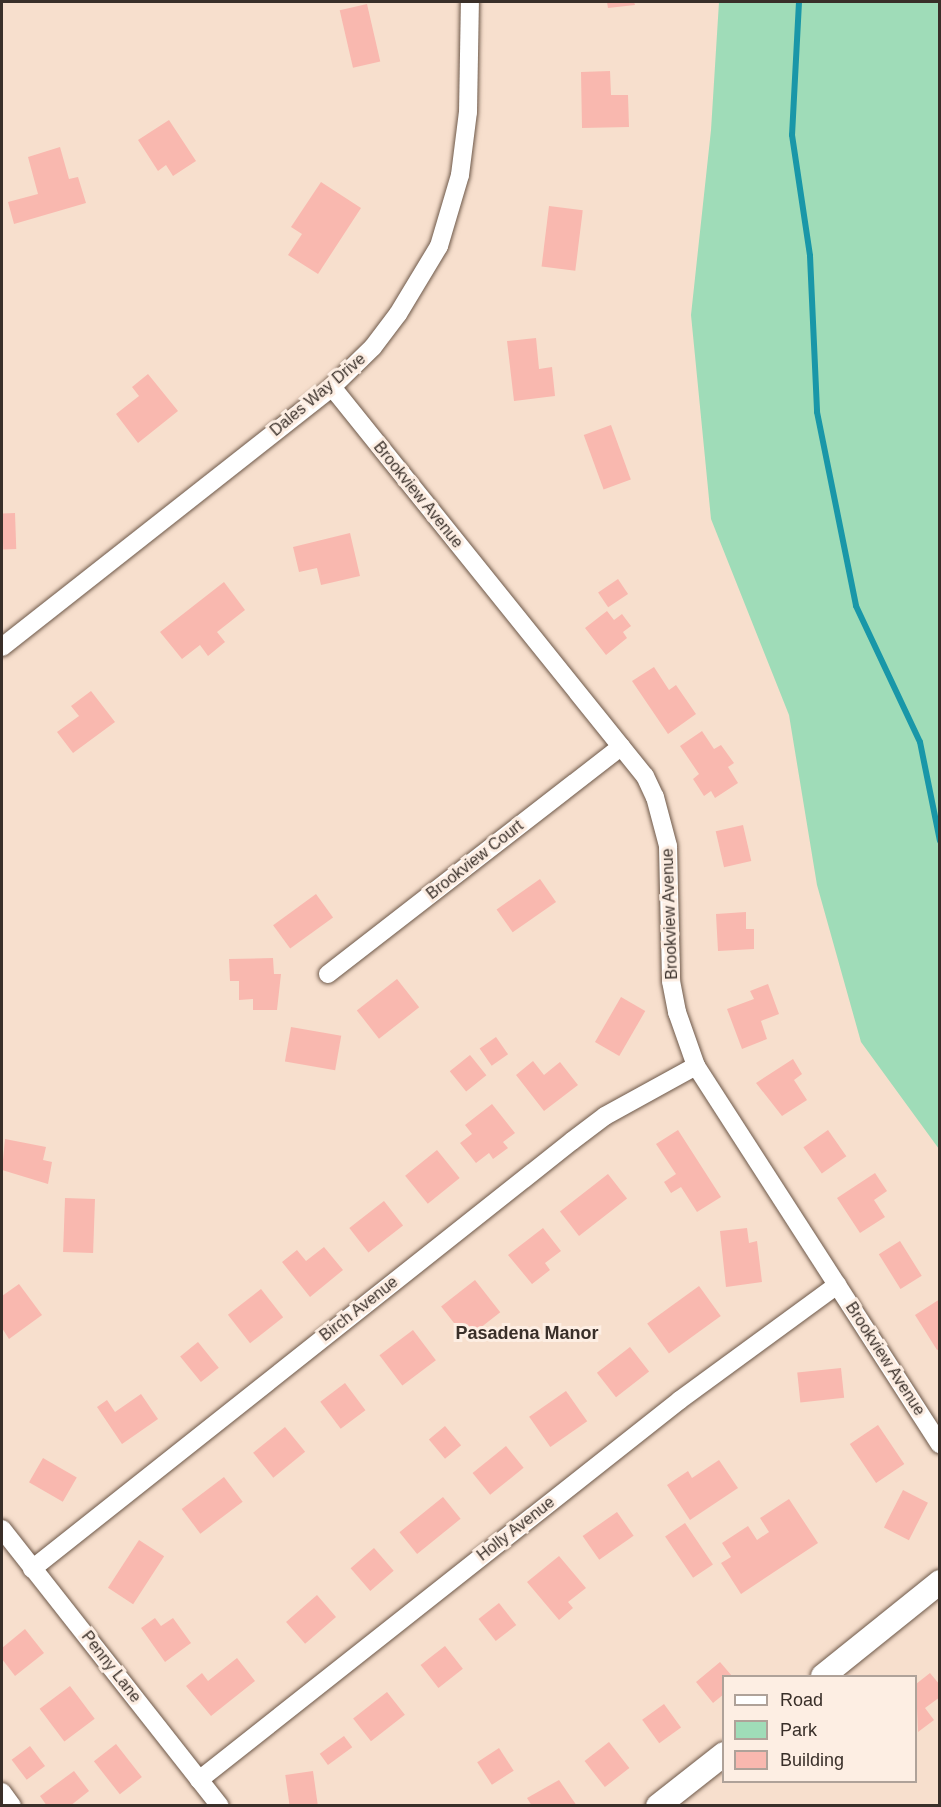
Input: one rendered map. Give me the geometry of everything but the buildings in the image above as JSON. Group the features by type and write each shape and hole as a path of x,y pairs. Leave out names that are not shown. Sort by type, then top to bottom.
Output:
{"main road":[{"path":"826,1675 939,1582"},
{"path":"658,1806 722,1755"}],"street":[{"name":"Dales Way Drive","path":"2,648 332,387 373,347 422,280 439,246 460,175 466,143 470,2"},
{"name":"Brookview Avenue","path":"332,387 645,776 662,818 669,865 671,981 677,1012 696,1066 939,1444"},
{"name":"Brookview Court","path":"328,974 621,747"},
{"name":"Birch Avenue","path":"32,1569 605,1116 696,1066"},
{"name":"Holly Avenue","path":"199,1780 671,1407 837,1285"},
{"name":"Penny Lane","path":"2,1529 220,1806"},
{"path":"2,1792 12,1806"}],"green space":[{"path":"719,2 939,2 939,1149 861,1042 817,885 789,715 711,519 691,315 711,130"}],"waterway":[{"path":"799,2 792,135 810,256 817,412 856,606 920,742 940,841"}],"district":[{"name":"Pasadena Manor","path":"527,1333"}]}
